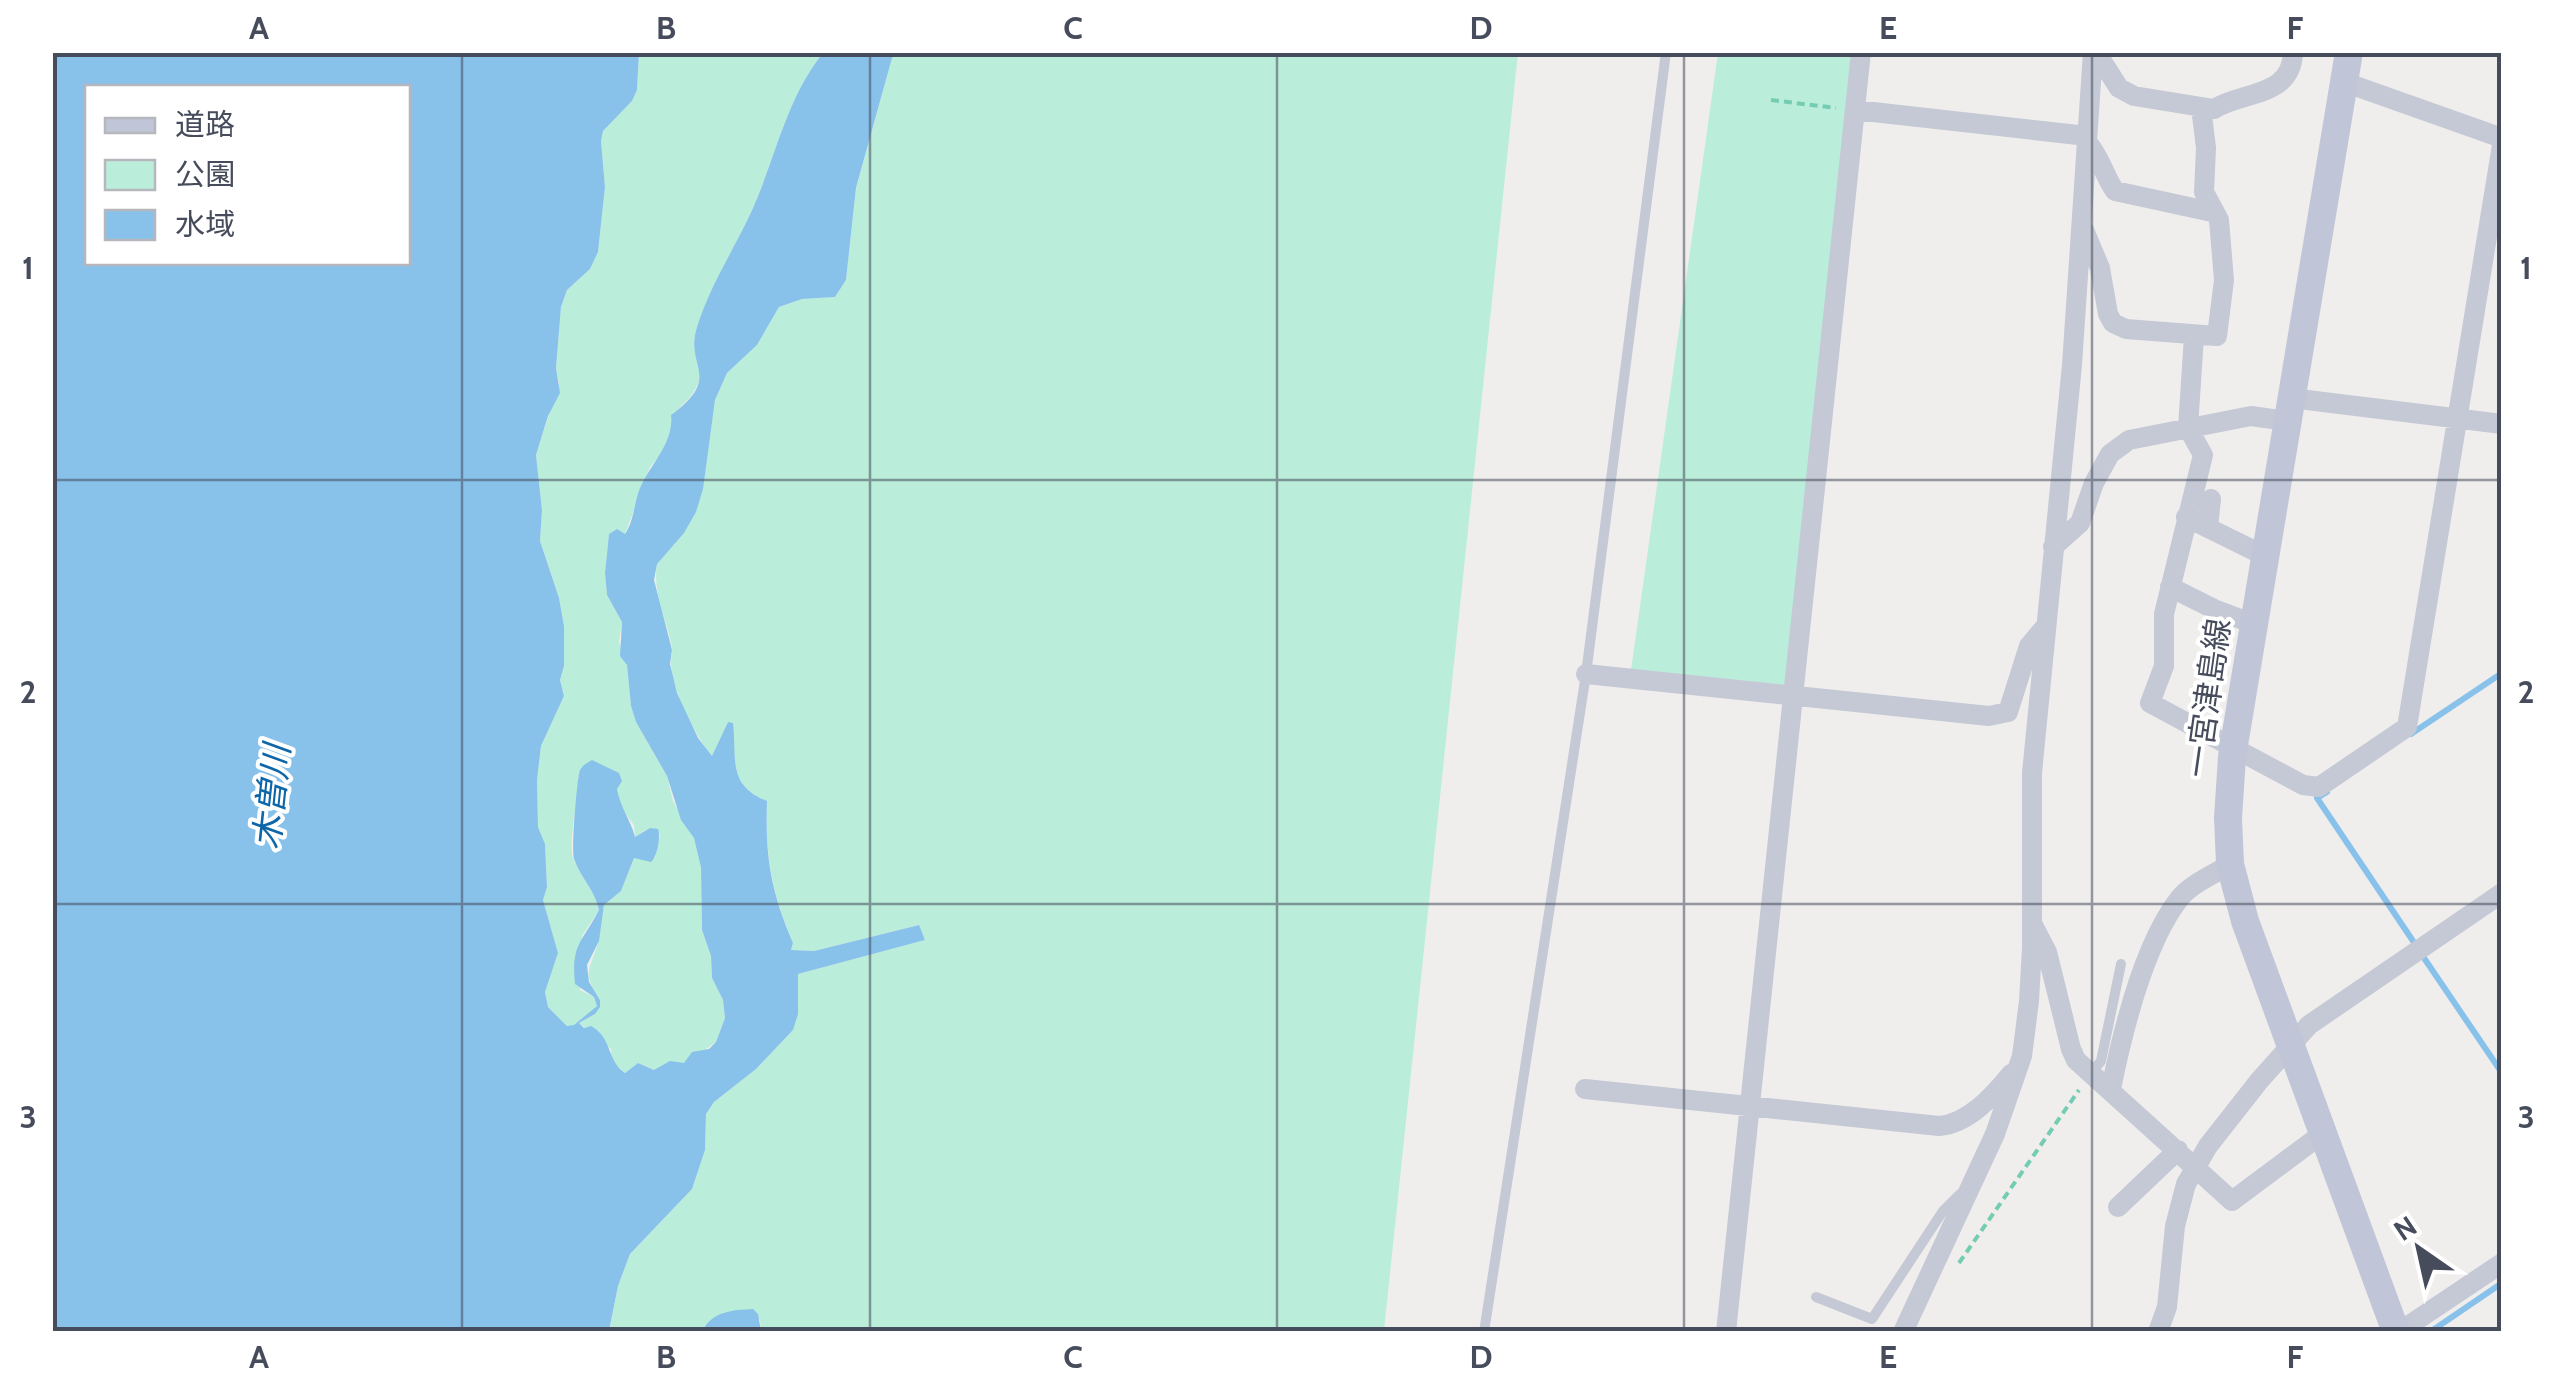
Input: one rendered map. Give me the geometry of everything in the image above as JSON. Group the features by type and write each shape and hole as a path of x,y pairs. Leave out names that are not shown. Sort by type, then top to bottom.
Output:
{"main road":[{"name":"一宮津島線","path":"2348,52 2234,748 2228,818 2230,864 2245,921 2398,1332"}],"street":[{"path":"1726,1332 1861,52"},
{"path":"2094,52 2120,88 2134,96 2214,109 2226,101 2248,98 2280,84 2290,71 2293,52"},
{"path":"1904,1332 1995,1134 2018,1066 2030,1001 2032,773 2072,366 2094,52"},
{"path":"2194,336 2188,428 2202,455 2164,614 2164,666 2150,703 2303,785 2319,787 2407,727 2502,142 2344,82"},
{"path":"2082,226 2100,268 2108,314 2114,323 2126,329 2217,336 2224,280 2219,220 2204,192 2206,148 2201,106"},
{"path":"1855,110 2087,139 2115,191 2212,212"},
{"path":"2053,547 2080,522 2110,454 2129,440 2289,410 2457,418 2502,424"},
{"path":"2208,528 2212,499"},
{"path":"2186,518 2265,556"},
{"path":"2170,587 2214,610 2254,624"},
{"path":"1586,674 1988,716 2008,712 2029,646 2046,627"},
{"path":"2112,1089 2120,1040 2156,938 2180,896 2230,864"},
{"path":"2158,1332 2166,1307 2175,1226 2186,1184 2290,1045 2309,1025 2502,893"},
{"path":"2032,924 2047,952 2076,1060 2232,1201 2322,1134"},
{"path":"1585,1089 1953,1125 1990,1098 2018,1066"},
{"path":"2119,1197 2178,1150"},
{"path":"2398,1332 2502,1263"}],"lane":[{"path":"1484,1332 1586,674 1666,52"},
{"path":"2092,1073 2100,1062 2120,964"},
{"path":"1816,1297 1872,1320 1943,1211 1974,1178"}],"path":[{"path":"1772,100 1855,110"},
{"path":"1951,1276 2092,1073"}],"green space":[{"path":"897,52 1518,53 1384,1331 761,1332 760,1320 705,1325 702,1331 609,1332 618,1286 630,1254 692,1189 705,1150 706,1114 714,1102 756,1069 793,1030 798,974 925,940 918,925 814,951 791,950 793,943 771,874 767,801 754,794 739,777 728,722 712,757 686,712 673,676 672,648 656,574 657,563 710,433 715,400 727,373 757,345 779,307 802,299 835,297 846,280 856,189 892,58"},
{"path":"639,53 823,53 800,88 753,208 703,311 695,339 700,366 698,383 671,415 672,428 661,454 650,467 625,534 609,534 607,595 622,622 619,642 627,665 631,706 667,776 673,801 694,838 701,868 702,930 725,1018 716,1042 685,1064 654,1070 638,1063 625,1073 612,1061 611,1049 579,1023 595,1014 600,999 590,981 589,968 604,905 621,891 634,858 655,858 660,834 645,830 635,838 634,825 621,808 617,789 578,776 573,858 599,910 582,936 580,990 594,997 597,1006 574,1026 567,1026 548,1007 545,992 558,953 543,900 547,887 545,845 538,827 537,780 541,746 564,696 560,680 564,626 540,541 542,510 536,455 559,383 556,368 561,307 567,290 590,269 598,252 605,187 603,131 632,101 637,90"},
{"path":"1718,53 1854,53 1788,689 1631,670"}],"water":[{"name":"木曽川","path":"52,53 639,53 637,90 632,101 603,131 605,187 598,252 590,269 567,290 561,307 556,368 560,393 536,455 542,510 540,541 564,626 560,680 564,696 541,746 537,780 538,827 545,844 547,887 543,900 558,953 545,992 548,1007 567,1026 574,1025 597,1006 594,997 575,984 574,970 576,951 599,910 573,853 577,785 582,767 592,760 619,773 622,781 618,796 635,837 650,828 658,829 659,833 651,862 634,858 621,891 604,905 599,941 587,965 589,982 600,1007 579,1023 598,1031 625,1073 638,1063 654,1070 670,1061 684,1063 692,1052 709,1049 716,1042 725,1018 702,930 701,868 694,838 681,820 667,776 631,706 627,665 620,656 622,622 607,595 609,534 617,529 625,534 640,488 669,435 671,415 696,390 699,371 694,341 702,311 753,208 800,88 823,53 897,53 892,58 856,188 846,280 835,297 802,299 779,307 757,345 727,373 715,400 703,489 696,512 657,564 654,580 672,650 670,664 677,693 698,738 712,756 728,722 733,723 736,770 745,787 767,801 771,874 793,943 791,950 814,951 919,925 925,940 798,974 798,1014 793,1030 756,1069 714,1102 706,1114 705,1150 692,1189 630,1254 618,1286 609,1331 53,1331"},
{"path":"753,1309 761,1331 702,1331 717,1316"}],"waterway":[{"path":"2411,734 2502,673"},
{"path":"2327,792 2317,798 2413,941"},
{"path":"2422,955 2502,1073"},
{"path":"2430,1332 2502,1283"}]}
